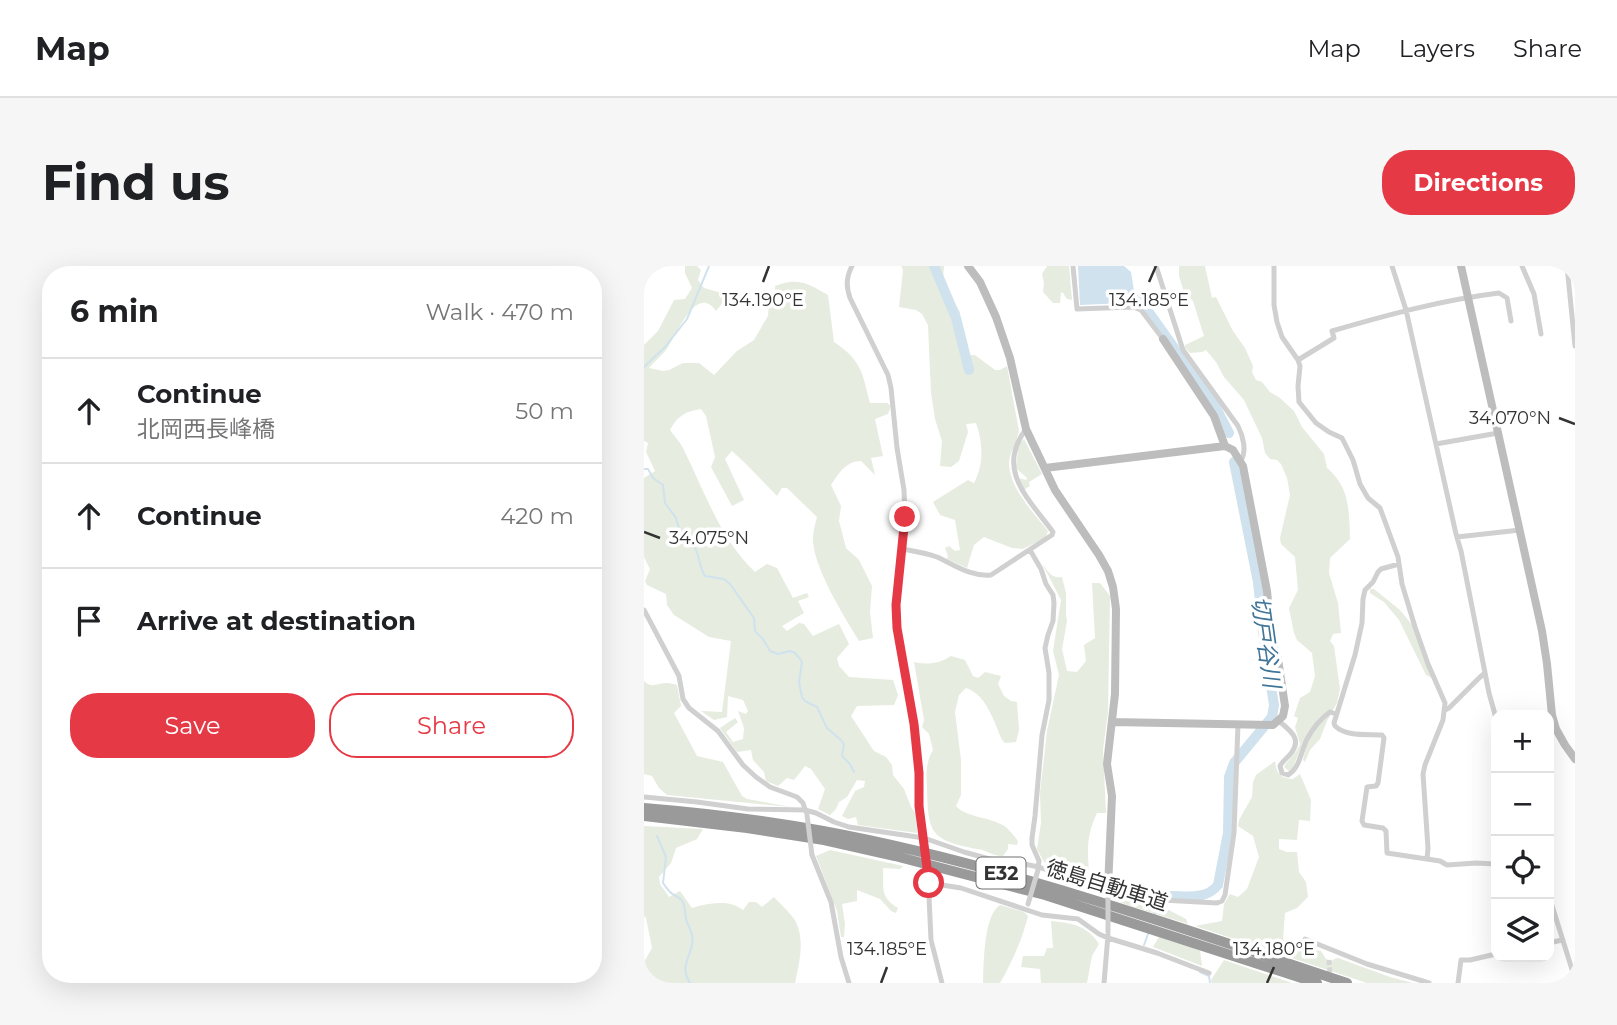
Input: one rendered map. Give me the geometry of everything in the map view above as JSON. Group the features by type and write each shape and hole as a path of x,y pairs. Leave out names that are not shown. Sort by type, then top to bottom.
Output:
{"highway":[{"name":"徳島自動車道","path":"644,808 751,819 824,831 969,864 1128,911 1347,983"},
{"name":"徳島自動車道","path":"644,816 760,830 895,856 1045,895 1317,983"}],"street":[{"path":"852,266 846,286 888,375 904,490 905,517 896,605 897,628 914,724 919,806 929,883 931,940 943,983"},
{"path":"1073,266 1077,309 1133,307 1140,310 1163,339 1214,416 1225,446"},
{"path":"1156,266 1183,349 1243,434 1244,456 1241,460"},
{"path":"1274,266 1277,322 1282,337 1300,366 1299,401 1316,423 1342,438 1353,460 1360,484 1368,498 1380,508 1399,564 1415,627 1444,703 1443,720 1423,774 1427,859"},
{"path":"1392,266 1406,310 1494,710"},
{"path":"1461,266 1542,631 1552,715 1564,746 1575,759"},
{"path":"1522,266 1534,294 1541,334"},
{"path":"1567,266 1575,345"},
{"path":"970,267 980,282 1010,358 1026,429 1055,490 1100,555 1113,587 1116,609 1115,694 1107,764 1112,796 1104,983"},
{"path":"1298,360 1334,338 1332,331 1406,310 1469,297 1499,293 1503,295 1507,298 1511,321"},
{"path":"903,549 935,557 982,576 992,575 1052,535 1053,532 1023,492 1013,467 1015,449 1026,429"},
{"path":"1436,444 1498,433"},
{"path":"1045,468 1225,446 1233,450 1243,466 1267,591 1272,642 1278,659 1285,706 1283,716 1273,725 1112,722"},
{"path":"1457,537 1520,530"},
{"path":"1027,906 1039,868 1032,838 1042,734 1049,700 1045,648 1053,621 1054,603 1053,595 1030,550"},
{"path":"1399,564 1381,569 1365,590 1356,655 1336,714 1335,726 1340,732 1382,735 1384,738 1378,783 1376,786 1367,787 1362,821 1364,825 1383,828 1386,831 1387,853 1440,861 1447,865 1491,864"},
{"path":"644,610 679,676 683,699 689,708 718,732 743,765 756,777 770,787 797,797 803,803 812,855 831,902 841,957 849,983"},
{"path":"1445,710 1485,673"},
{"path":"1279,721 1293,733 1295,742 1293,752 1280,766 1282,773 1288,775 1294,771 1307,740 1322,717 1330,712 1336,714"},
{"path":"644,797 737,808 816,813 849,827 924,839 993,860 1039,868 1162,900 1217,903 1222,901 1225,895 1234,833 1238,724"},
{"path":"929,883 961,888 1027,906 1051,917 1078,919 1099,934 1209,973"},
{"path":"1550,899 1575,979"},
{"path":"1305,939 1367,964 1429,983"},
{"path":"1554,942 1562,940"},
{"path":"1329,960 1331,950"},
{"path":"1458,983 1461,960 1491,955"}],"shaded area":[{"path":"685,266 697,266 701,270 698,280 704,288 729,295 716,311 709,304 701,303 694,307 666,350 649,368 663,371 683,363 699,363 714,375 737,351 754,340 768,316 769,303 776,297 775,286 796,282 814,287 828,295 834,342 856,361 870,403 887,403 891,406 888,414 875,419 883,456 871,458 875,475 861,461 851,463 843,468 831,485 841,506 839,521 846,548 859,560 872,586 870,612 873,638 859,641 830,591 818,563 813,539 817,517 787,488 782,488 777,496 732,451 725,459 744,500 732,506 711,467 715,457 706,416 701,409 682,415 670,430 683,448 722,529 743,559 755,572 767,564 777,568 793,598 807,593 809,597 798,601 804,613 782,626 787,631 799,623 804,624 813,636 839,624 849,644 837,658 839,666 849,677 893,680 898,695 894,705 857,706 851,716 874,751 886,757 892,765 893,775 904,789 916,814 917,833 858,825 856,817 848,819 842,816 855,791 864,787 865,781 857,780 847,797 839,802 830,815 818,809 825,789 811,769 805,766 794,780 787,778 778,786 766,781 764,772 753,760 751,750 737,752 720,728 735,718 738,722 726,732 733,742 743,739 744,728 738,711 746,714 748,711 743,700 728,696 727,717 714,720 701,711 722,712 731,641 709,637 674,615 667,605 666,594 647,585 645,581 650,569 644,557 644,478 655,471 646,452 648,443 644,441 644,345 658,331 674,300 685,299 692,288 685,273"},
{"path":"901,266 944,266 943,279 960,312 962,355 975,355 995,370 1007,366 1019,431 1016,442 1020,443 1024,439 1042,474 1029,482 1030,486 1024,490 1019,478 1027,478 1016,468 1018,450 1013,448 1009,464 1013,482 1023,500 1048,531 1046,537 1023,549 1012,548 984,537 974,545 967,568 947,559 945,548 949,546 955,551 960,550 955,520 940,515 933,502 968,480 974,483 981,461 980,438 976,423 966,424 968,432 959,461 951,467 940,466 942,441 931,393 928,325 922,314 916,310 899,307 903,270"},
{"path":"1047,266 1069,266 1072,300 1067,299 1061,292 1060,303 1053,303 1043,292 1042,274"},
{"path":"1179,266 1205,266 1212,298 1216,297 1245,348 1256,380 1262,382 1294,411 1302,427 1324,454 1327,468 1340,483 1347,500 1350,539 1330,558 1329,573 1338,603 1341,633 1333,634 1330,641 1334,646 1340,689 1337,703 1320,739 1310,750 1305,762 1303,760 1306,748 1303,744 1289,771 1284,767 1300,744 1295,727 1298,718 1294,716 1300,698 1310,692 1315,676 1312,653 1297,640 1289,608 1298,590 1295,557 1281,544 1280,538 1290,495 1287,478 1281,464 1270,459 1265,453 1262,438 1244,400 1224,377 1216,362 1206,350 1190,353 1185,348 1185,345 1204,336 1193,301 1184,292"},
{"path":"1042,563 1052,576 1062,577 1066,593 1067,621 1062,649 1067,671 1077,672 1086,661 1084,645 1095,638 1092,583 1100,583 1110,596 1108,712 1103,750 1106,813 1097,813 1091,828 1089,871 1071,873 1054,867 1044,862 1037,849 1047,731 1059,675 1053,651 1061,600"},
{"path":"1370,589 1374,589 1400,610 1413,626 1432,678 1426,675 1399,620 1384,602 1370,593"},
{"path":"951,656 965,660 973,676 978,678 985,672 1001,676 998,684 1004,696 1017,702 1019,730 1016,742 1005,743 1002,740 985,703 966,688 959,695 955,712 961,760 961,795 956,806 966,813 1001,824 1008,830 1018,841 1017,845 1008,844 1003,856 961,846 941,838 931,824 927,772 933,750 929,734 922,727 924,720 914,662 933,663"},
{"path":"644,681 652,685 677,685 681,706 674,713 697,756 723,762 742,796 791,807 667,795 652,776 644,774"},
{"path":"1275,761 1276,769 1282,776 1293,779 1300,774 1311,800 1310,821 1299,820 1297,840 1279,839 1279,849 1297,852 1299,872 1306,882 1308,897 1297,908 1285,913 1283,939 1299,949 1309,945 1312,949 1321,951 1326,959 1332,961 1338,958 1413,983 1367,983 1195,926 1222,921 1224,904 1230,894 1238,897 1247,889 1259,857 1253,836 1238,826 1239,820 1252,797 1256,775"},
{"path":"644,826 703,829 697,839 676,848 671,863 659,877 660,884 669,897 680,891 692,908 725,903 743,910 749,902 756,902 762,907 774,897 786,909 796,922 800,937 795,983 644,983 644,962 652,948 644,916"},
{"path":"830,850 903,866 900,869 883,868 885,895 898,908 896,913 880,899 857,890 857,901 842,904 845,924 844,937 841,937 837,911 816,856"},
{"path":"1113,890 1157,904 1186,919 1188,924 1115,901"},
{"path":"1000,905 1024,912 1028,916 1016,951 1000,983 983,983 987,930 994,911"},
{"path":"1051,921 1084,929 1099,944 1092,956 1087,983 1041,983 1040,969 1021,967 1023,956 1044,956 1047,948 1053,948"},
{"path":"1159,937 1200,950 1202,966 1153,947"},
{"path":"1224,960 1292,983 1212,983 1211,980"}],"water":[{"path":"1078,266 1124,266 1131,272 1134,291 1125,303 1080,305"}],"waterway":[{"path":"644,367 665,347 687,319 709,266"},
{"path":"934,266 956,318 969,370"},
{"name":"切戸谷川","path":"1132,294 1140,300 1214,404 1229,433"},
{"name":"切戸谷川","path":"1170,896 1202,895 1218,885 1228,833 1229,777 1234,763 1272,717 1274,705 1258,582 1234,462"},
{"path":"644,469 648,469 653,478 663,485 665,503 676,518 682,540 695,549 705,576 724,579 730,584 754,618 755,631 770,651 778,654 790,651 800,659 802,662 799,682 802,697 817,707 827,728 844,744 842,756 854,772"},
{"path":"657,836 666,857 663,883 683,902 692,935 692,947 685,970 690,983"},
{"path":"1154,916 1158,903"},
{"path":"1144,945 1148,934"},
{"path":"1200,972 1209,976 1210,983"}],"tunnel":[{"path":"1329,960 1330,976"}],"route":[{"path":"905,517 896,605 897,628 914,724 919,806 929,883"}]}
